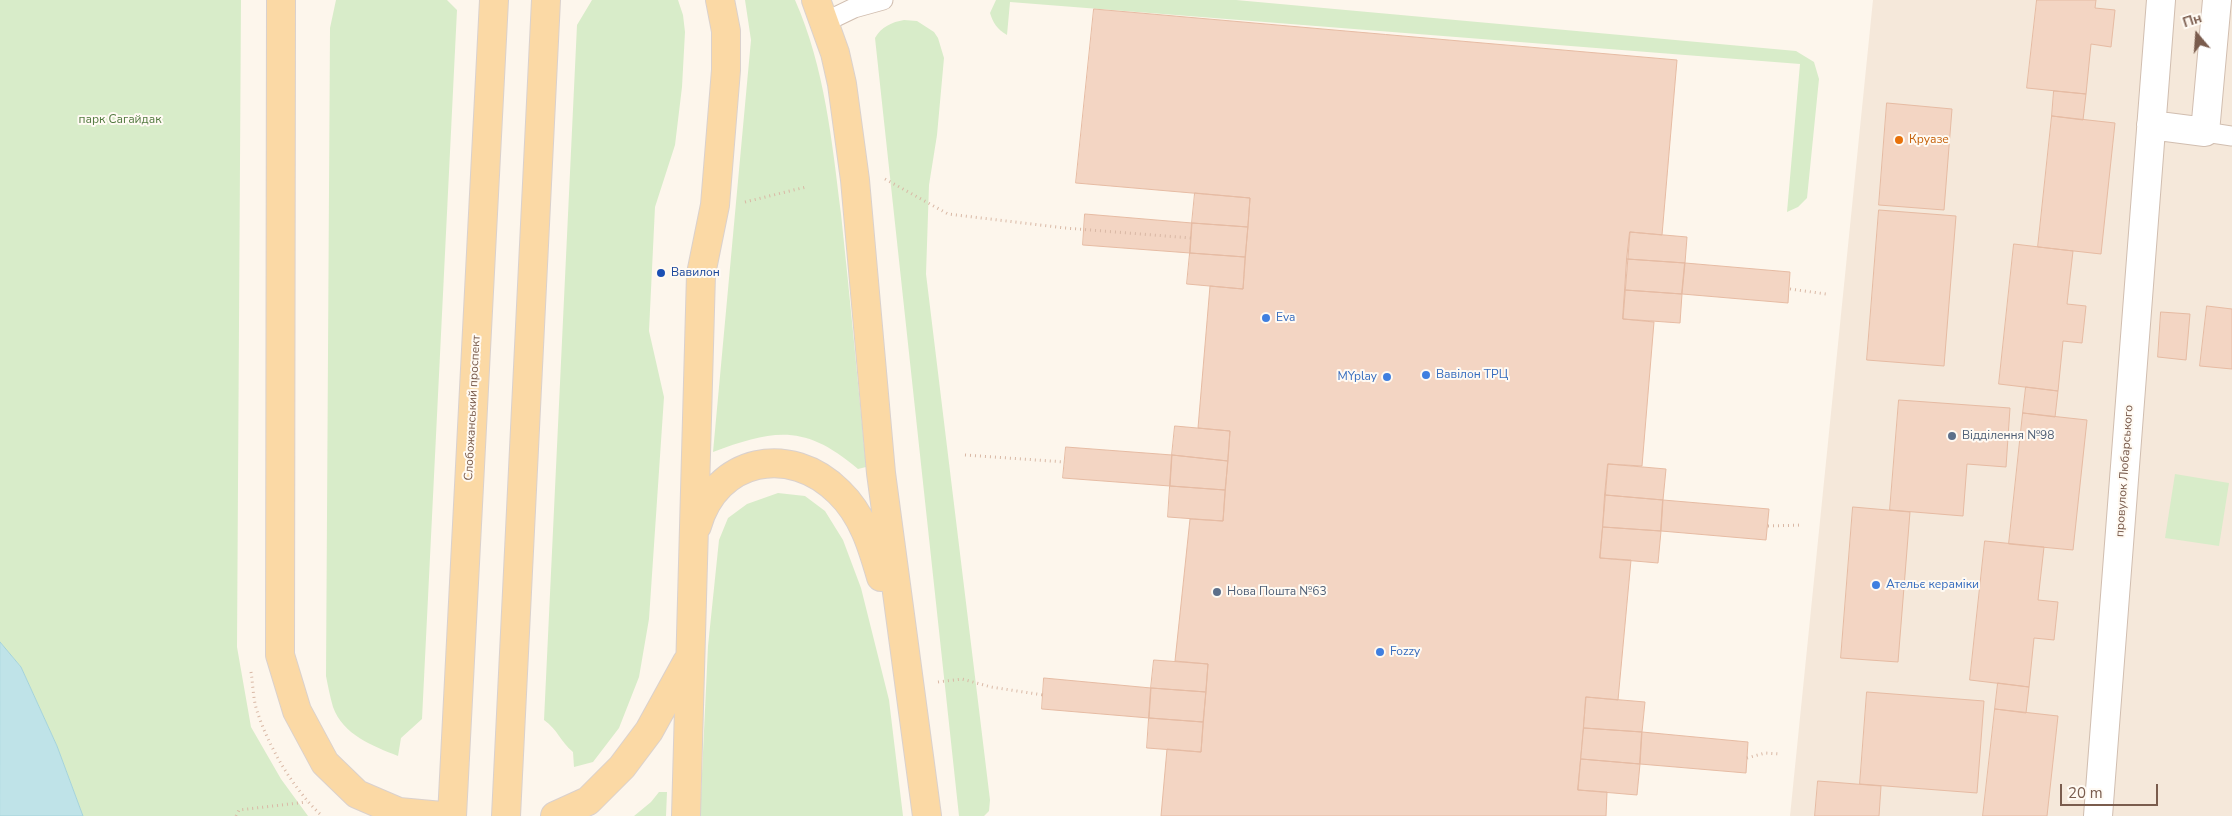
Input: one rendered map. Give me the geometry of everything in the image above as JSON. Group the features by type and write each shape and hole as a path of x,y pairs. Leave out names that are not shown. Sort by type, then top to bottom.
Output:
{"main road":[{"path":"281,0 280,655 297,711 325,762 357,794 399,812 442,816"},
{"name":"Слобожанський проспект","path":"452,816 488,150 494,0"},
{"path":"506,816 546,0"},
{"path":"544,45 558,0"},
{"path":"686,816 701,274 716,205 726,70 726,30 720,0"},
{"path":"821,11 842,84 855,180 881,472 902,648 927,816"},
{"path":"694,539 703,506 725,481 746,468 770,462 791,464 812,471 839,492 860,518 873,550 902,648"},
{"path":"555,816 588,801 622,767 649,732 690,656"}],"street":[{"name":"провулок Любарського","path":"2098,816 2161,0"},
{"path":"2151,125 2205,132 2217,0"}],"lane":[{"path":"821,11 854,8 883,0"},
{"path":"2205,132 2232,136"}],"path":[{"path":"882,177 948,214 1065,228 1191,238"},
{"path":"738,204 806,187"},
{"path":"1790,289 1826,294"},
{"path":"965,455 1064,462"},
{"path":"1768,526 1803,525"},
{"path":"936,682 962,679 991,687 1043,695"},
{"path":"1747,758 1765,753 1780,754"},
{"path":"236,816 239,810 307,802"}],"shaded area":[{"path":"1873,0 2232,0 2232,816 1790,816"}],"green space":[{"name":"парк Сагайдак","path":"0,0 241,0 237,647 251,727 281,779 308,816 83,816 57,746 21,667 0,642"},
{"path":"336,0 447,0 457,10 422,719 401,738 398,756 360,738 344,725 333,707 326,676 330,28"},
{"path":"592,0 678,0 683,15 685,32 682,87 675,145 655,207 649,331 664,397 649,619 639,677 619,728 593,762 574,767 573,752 544,720 577,25"},
{"path":"745,0 795,0 814,52 826,105 838,187 866,467 858,469 822,444 789,435 772,435 754,439 713,452 751,40"},
{"path":"996,0 1236,0 1796,51 1814,62 1819,79 1807,198 1798,207 1787,212 1800,64 1010,2 1007,35 996,26 990,13"},
{"path":"904,20 917,21 934,32 938,38 944,58 937,135 929,185 926,274 990,800 989,811 984,816 959,816 875,38 887,26"},
{"path":"2175,474 2229,483 2219,546 2165,538"},
{"path":"778,493 805,496 825,511 843,540 861,588 889,700 903,816 700,816 708,646 719,540 728,518 747,504"},
{"path":"659,792 667,792 666,816 634,816 651,802"}],"water":[{"path":"0,642 21,667 57,746 83,816 0,816"}],"building":[{"path":"2037,0 2096,0 2095,8 2115,10 2111,47 2091,44 2086,94 2027,88"},
{"name":"Вавілон ТРЦ","path":"1094,9 1677,60 1662,235 1630,232 1623,319 1654,322 1642,466 1608,464 1600,558 1631,560 1618,700 1586,697 1578,790 1607,792 1606,816 1161,816 1167,749 1201,752 1208,664 1175,661 1190,519 1223,521 1230,431 1198,428 1210,286 1243,289 1250,198 1076,183"},
{"path":"2054,91 2086,94 2083,120 2052,116"},
{"path":"1887,103 1952,109 1944,210 1879,205"},
{"path":"2052,116 2115,123 2101,254 2038,247"},
{"path":"1195,193 1250,198 1248,227 1192,223"},
{"path":"1879,210 1956,216 1944,366 1867,360"},
{"path":"1085,214 1192,223 1190,253 1083,245"},
{"path":"1192,223 1248,227 1245,257 1190,253"},
{"path":"1630,232 1687,237 1685,263 1627,259"},
{"path":"2014,244 2073,251 2067,304 2086,306 2082,343 2063,341 2058,391 1999,384"},
{"path":"1190,253 1245,257 1243,289 1187,284"},
{"path":"1627,259 1685,263 1682,294 1625,290"},
{"path":"1685,263 1790,272 1788,303 1682,294"},
{"path":"1625,290 1682,294 1680,323 1623,319"},
{"path":"2207,306 2232,309 2232,369 2200,366"},
{"path":"2161,312 2190,314 2186,360 2158,357"},
{"path":"2026,387 2058,391 2055,417 2023,413"},
{"name":"Відділення №98","path":"1899,400 2010,408 2006,467 1967,464 1963,516 1890,510"},
{"path":"2023,413 2087,420 2073,550 2009,544"},
{"path":"1175,426 1230,431 1228,461 1172,455"},
{"path":"1066,447 1172,455 1170,486 1063,478"},
{"path":"1172,455 1228,461 1225,490 1170,486"},
{"path":"1608,464 1666,469 1663,500 1605,495"},
{"path":"1170,486 1225,490 1223,521 1168,517"},
{"path":"1605,495 1663,500 1661,531 1603,527"},
{"path":"1663,500 1769,509 1766,540 1661,531"},
{"name":"Ательє кераміки","path":"1853,507 1910,512 1898,662 1841,658"},
{"path":"1603,527 1661,531 1658,563 1600,558"},
{"path":"1985,541 2044,547 2038,600 2058,602 2054,640 2034,638 2029,687 1970,680"},
{"path":"1154,660 1208,664 1206,692 1151,688"},
{"path":"1044,678 1151,688 1149,718 1042,709"},
{"path":"1998,683 2029,687 2026,713 1995,709"},
{"path":"1151,688 1206,692 1203,722 1149,718"},
{"path":"1867,692 1984,701 1977,793 1860,784"},
{"path":"1586,697 1645,702 1642,732 1584,728"},
{"path":"1995,709 2058,716 2047,816 1983,816"},
{"path":"1149,718 1203,722 1201,752 1147,748"},
{"path":"1584,728 1642,732 1640,764 1581,759"},
{"path":"1642,732 1748,742 1746,773 1640,764"},
{"path":"1581,759 1640,764 1637,795 1578,790"},
{"path":"1818,781 1881,786 1879,816 1815,816"}],"place":[{"name":"Круазе","path":"1899,140"},
{"name":"Вавилон","path":"661,273"},
{"name":"Eva","path":"1266,318"},
{"name":"Вавілон ТРЦ","path":"1426,375"},
{"name":"MYplay","path":"1387,377"},
{"name":"Відділення №98","path":"1952,436"},
{"name":"Ательє кераміки","path":"1876,585"},
{"name":"Нова Пошта №63","path":"1217,592"},
{"name":"Fozzy","path":"1380,652"}]}
